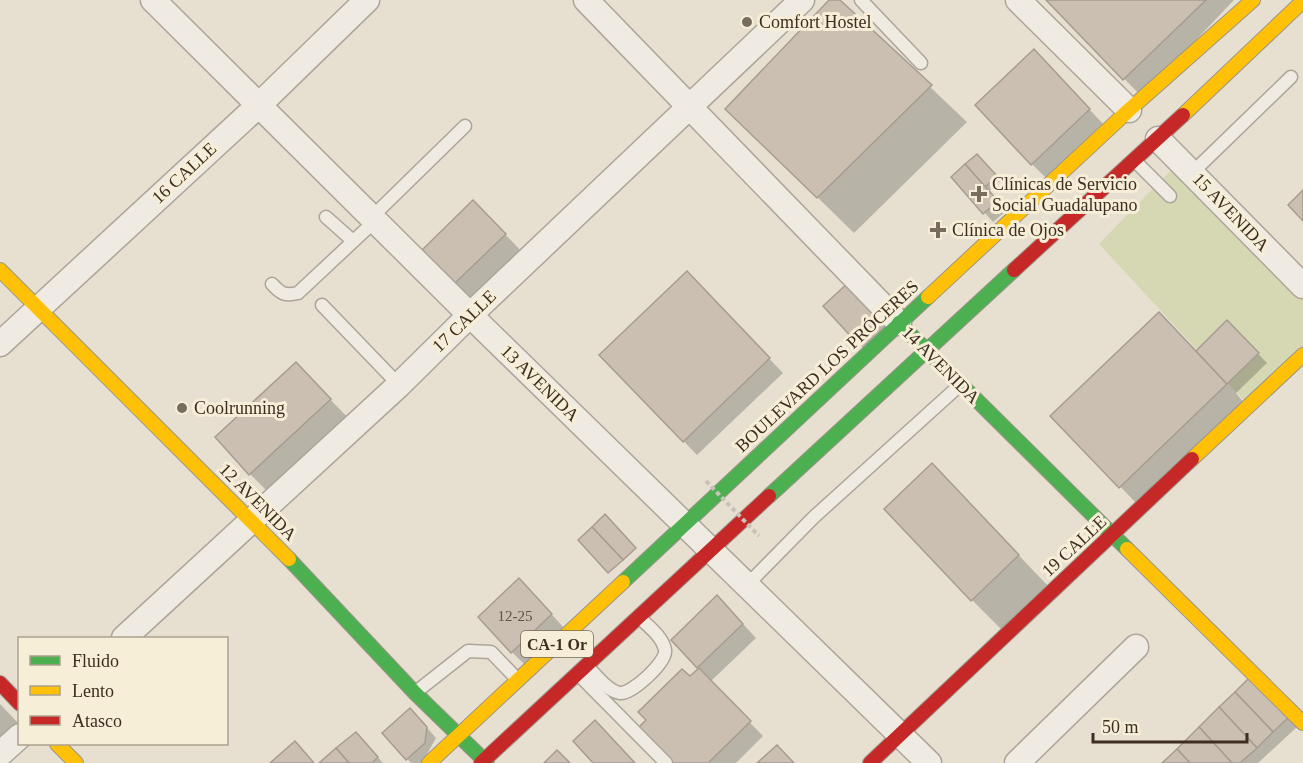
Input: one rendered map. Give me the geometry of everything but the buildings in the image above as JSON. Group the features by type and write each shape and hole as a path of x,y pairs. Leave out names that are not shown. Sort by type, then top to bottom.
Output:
{"main road":[{"name":"BOULEVARD LOS PRÓCERES","path":"429,763 1129,110 1253,0"},
{"name":"CA-1 Or","path":"484,762 710,549 1158,139 1303,1"},
{"name":"12 AVENIDA","path":"0,270 251,519 415,693 484,762"},
{"name":"14 AVENIDA","path":"899,323 1303,723"},
{"name":"19 CALLE","path":"870,763 1303,355"},
{"path":"0,682 18,702"},
{"path":"58,745 76,763"}],"street":[{"name":"13 AVENIDA","path":"153,0 470,315 929,763"},
{"name":"16 CALLE","path":"0,344 39,311 260,104 367,0"},
{"name":"14 AVENIDA","path":"586,0 691,105 899,323"},
{"name":"17 CALLE","path":"126,637 251,519 399,385 802,0"},
{"path":"1018,0 1129,110"},
{"name":"15 AVENIDA","path":"1158,139 1303,286"},
{"path":"1017,763 1136,647"},
{"path":"0,754 18,738"}],"lane":[{"path":"861,0 921,63"},
{"path":"1193,172 1291,78"},
{"path":"272,284 279,292 287,296 298,293 354,241 465,126"},
{"path":"1134,160 1170,196"},
{"path":"326,217 354,241"},
{"path":"322,305 399,385"},
{"path":"747,585 814,517 960,384"},
{"path":"583,670 620,693 628,692 664,660 665,651 661,640 639,616"},
{"path":"415,693 468,651 491,652 518,680"},
{"path":"583,670 666,763"}],"path":[{"path":"706,481 759,536"}],"green space":[{"path":"1180,161 1303,286 1303,355 1249,406 1099,244 1086,257"}],"traffic: fast":[{"path":"769,496 1014,270"},
{"path":"623,582 928,297"},
{"path":"899,323 1127,549"},
{"path":"289,559 415,693 487,763"}],"traffic: slow":[{"path":"928,297 1129,110 1253,0"},
{"path":"1183,115 1303,1"},
{"path":"0,270 289,559"},
{"path":"1192,459 1303,355"},
{"path":"1127,549 1303,723"},
{"path":"429,763 623,582"},
{"path":"58,745 76,763"}],"traffic: jam":[{"path":"1014,270 1183,115"},
{"path":"870,763 1192,459"},
{"path":"481,763 769,496"},
{"path":"0,683 18,702"}],"place":[{"name":"Comfort Hostel","path":"747,22"},
{"name":"Clínicas de Servicio Social Guadalupano","path":"979,194"},
{"name":"Clínica de Ojos","path":"938,230"},
{"name":"Coolrunning","path":"182,408"}]}
